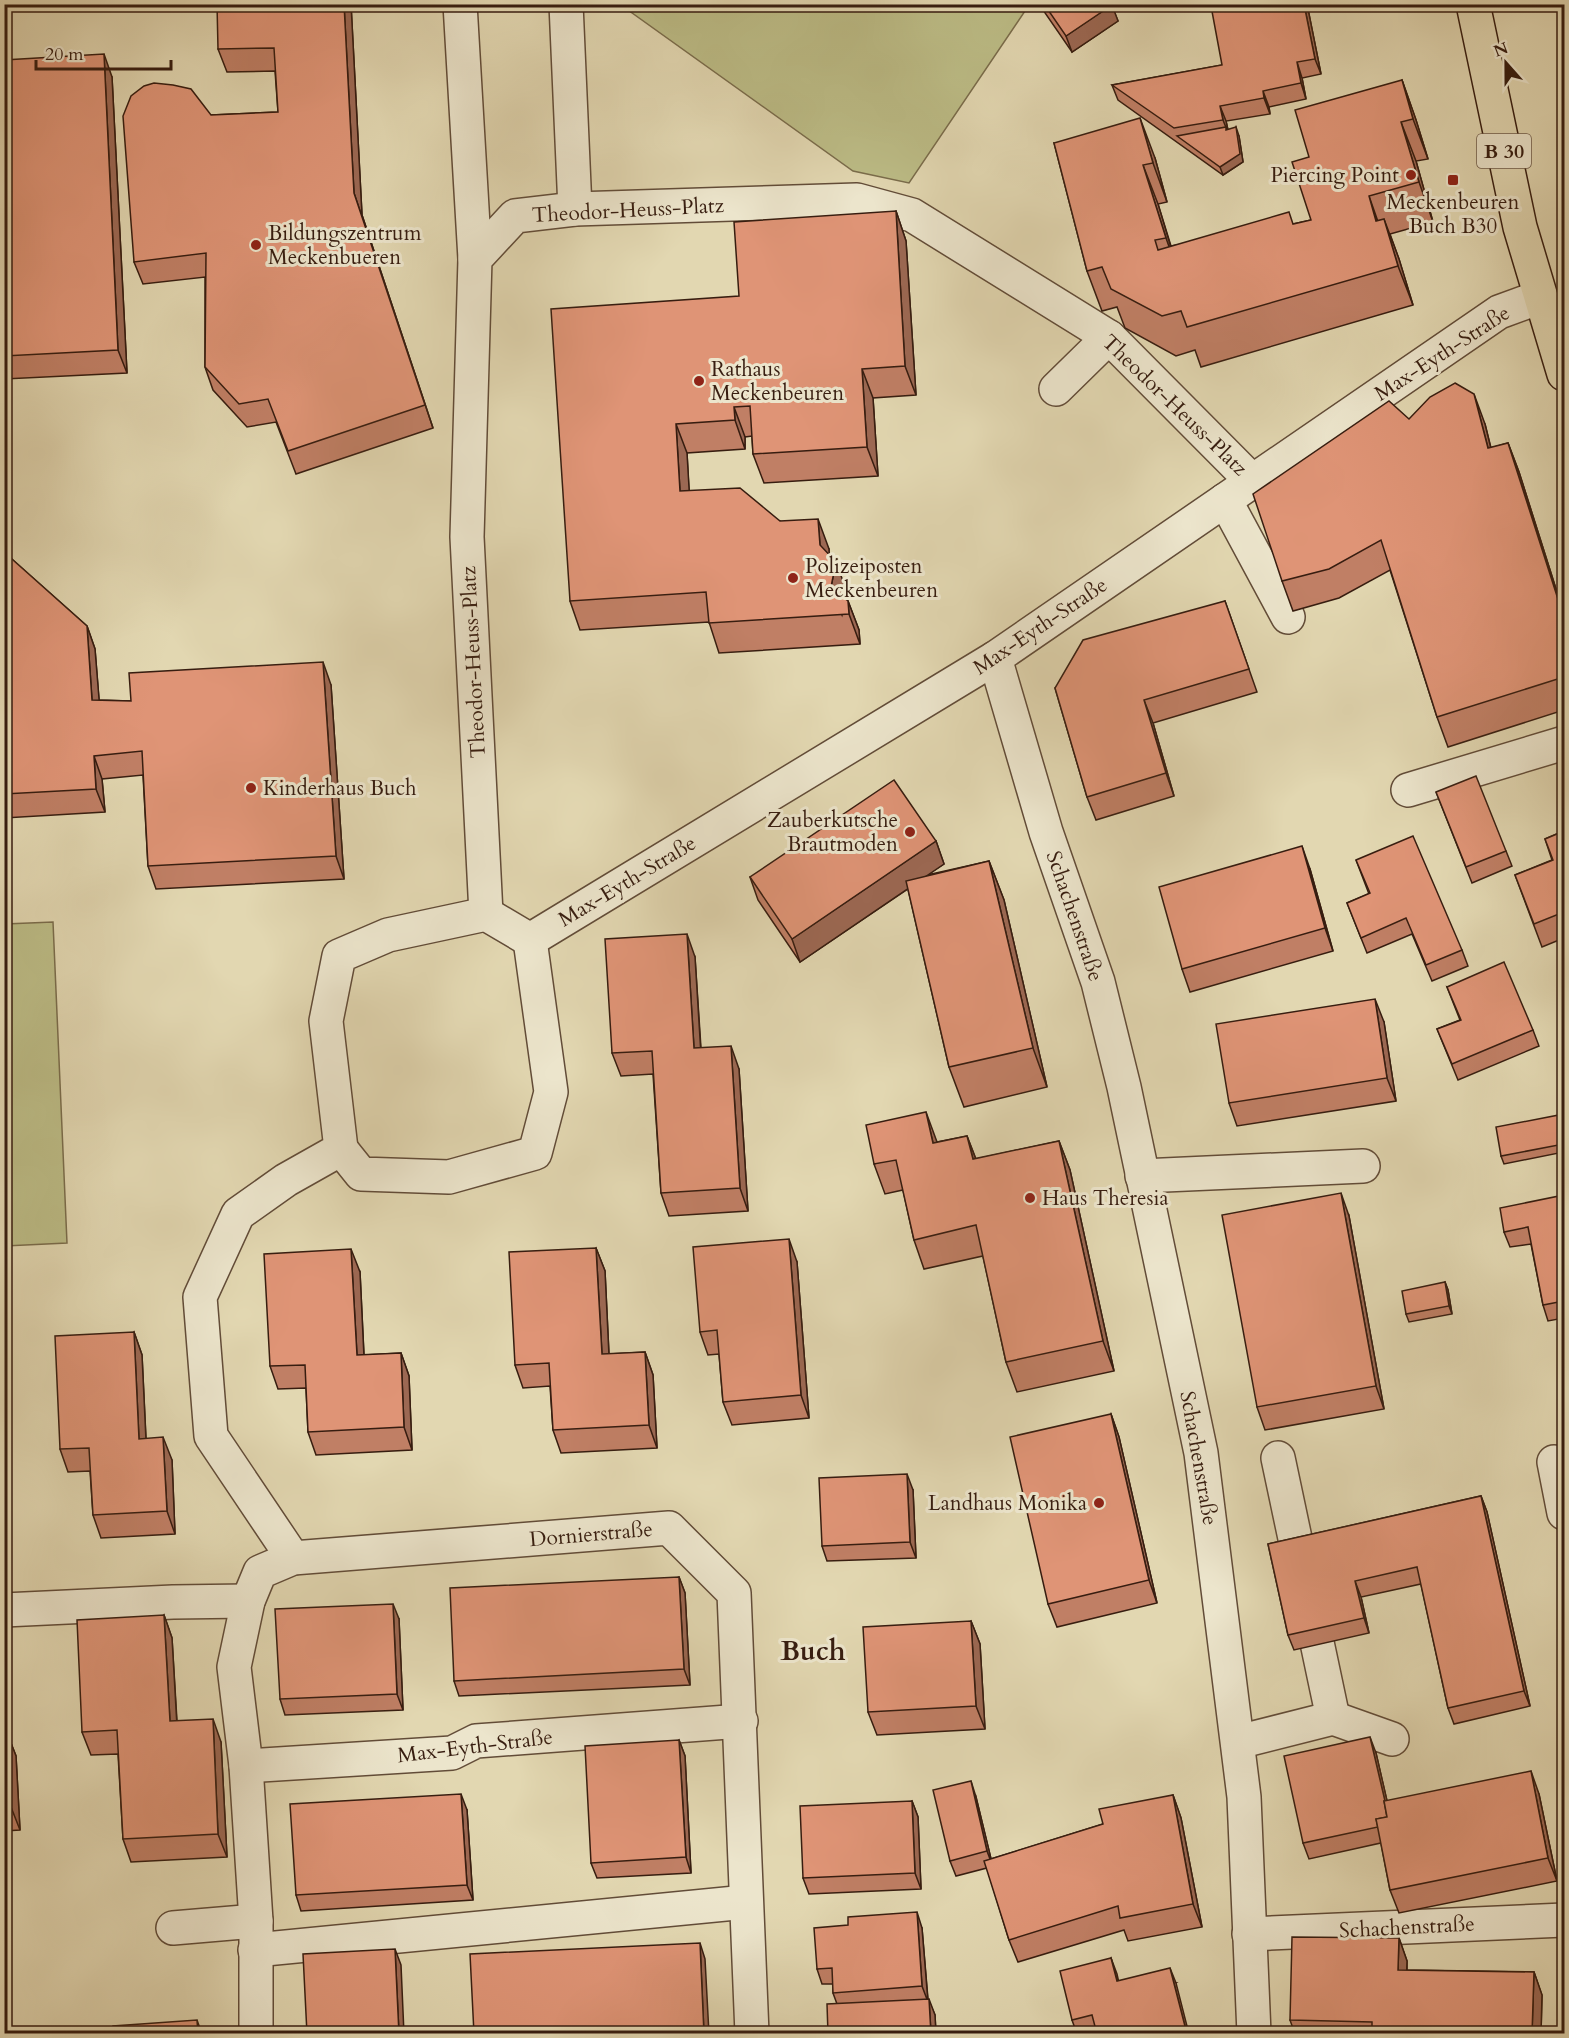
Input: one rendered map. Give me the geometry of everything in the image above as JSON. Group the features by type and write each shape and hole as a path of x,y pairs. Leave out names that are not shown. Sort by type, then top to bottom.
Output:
{"main road":[{"name":"B 30","path":"1473,4 1520,228 1564,374"}],"street":[{"path":"460,4 475,259"},
{"path":"566,4 575,209"},
{"name":"Theodor-Heuss-Platz","path":"486,914 467,537 475,259 515,216 575,209 857,200 912,215 1109,337 1252,481"},
{"name":"Max-Eyth-Straße","path":"530,940 995,658 1499,312 1540,297"},
{"path":"1056,389 1109,337"},
{"path":"1225,500 1288,617"},
{"name":"Schachenstraße","path":"995,658 1046,832 1098,982 1124,1087 1201,1454 1244,1797 1254,2034"},
{"path":"1408,790 1564,743"},
{"path":"486,914 530,940 551,1092 535,1153 449,1177 361,1174 341,1149 326,1021 339,956 388,934 486,914"},
{"path":"256,2034 255,1935 246,1766 234,1667 248,1601 260,1572 293,1558 211,1436 200,1297 238,1214 286,1180 341,1149"},
{"path":"1142,1176 1363,1166"},
{"path":"1278,1458 1333,1718"},
{"path":"1554,1462 1564,1513"},
{"name":"Dornierstraße","path":"293,1558 669,1528 734,1593 752,2034"},
{"path":"4,1610 248,1601"},
{"path":"1238,1742 1333,1718 1392,1739"},
{"name":"Max-Eyth-Straße","path":"246,1766 452,1753 476,1741 741,1721"},
{"path":"173,1928 255,1935 487,1927 746,1902"},
{"name":"Schachenstraße","path":"1249,1934 1564,1920"}],"green space":[{"path":"1029,4 909,183 853,171 621,5"},
{"path":"53,922 67,1243 5,1246 5,924"}],"building":[{"name":"Bildungszentrum Meckenbueren","path":"217,4 344,4 354,193 425,405 288,451 268,399 239,404 205,367 206,253 134,262 123,116 131,96 144,86 154,83 173,85 191,89 211,115 278,112 274,48 218,49"},
{"path":"1044,4 1111,4 1112,5 1066,36"},
{"path":"1304,4 1315,59 1297,62 1301,83 1263,91 1264,98 1220,106 1223,120 1174,128 1112,85 1222,65 1211,6"},
{"path":"104,54 118,350 4,356 4,60"},
{"path":"1402,80 1413,119 1401,122 1419,182 1369,196 1376,221 1384,219 1398,266 1187,327 1181,311 1162,316 1111,289 1102,267 1087,271 1054,143 1140,118 1153,163 1143,165 1166,238 1155,240 1158,250 1289,212 1293,224 1311,220 1292,162 1309,157 1295,110"},
{"path":"1226,127 1226,130 1236,127 1240,154 1220,167 1177,136"},
{"path":"896,211 905,366 862,369 867,447 753,454 750,406 734,407 735,420 676,424 680,491 740,488 780,521 818,519 820,545 836,562 831,587 848,601 849,614 709,623 706,592 570,601 551,309 739,296 734,222"},
{"path":"1455,383 1474,394 1488,448 1508,443 1564,618 1564,677 1437,717 1381,540 1329,569 1282,581 1253,494 1389,401 1409,419 1430,397"},
{"path":"4,552 87,626 92,700 131,701 129,673 323,662 336,856 148,866 142,751 94,756 96,789 4,794"},
{"path":"1225,601 1249,669 1144,700 1166,773 1087,797 1055,688 1083,640"},
{"path":"1476,776 1506,851 1466,867 1436,792"},
{"path":"894,780 936,841 792,939 750,877"},
{"path":"1564,831 1564,912 1534,924 1515,875 1553,860 1545,839"},
{"path":"1413,836 1462,950 1426,965 1406,918 1361,938 1347,903 1370,893 1356,860"},
{"path":"1302,846 1325,928 1182,969 1159,887"},
{"path":"989,861 1033,1048 949,1067 906,881"},
{"path":"687,934 694,1048 731,1046 740,1188 661,1193 652,1051 612,1053 605,939"},
{"path":"1504,962 1533,1030 1452,1064 1437,1029 1461,1020 1447,987"},
{"path":"1375,999 1387,1078 1229,1103 1216,1024"},
{"path":"926,1112 933,1143 967,1136 973,1159 1059,1141 1103,1341 1006,1362 976,1225 914,1240 896,1160 874,1164 866,1125"},
{"path":"1564,1114 1564,1144 1501,1156 1496,1127"},
{"path":"1341,1193 1376,1386 1257,1407 1222,1215"},
{"path":"1564,1195 1564,1301 1543,1305 1528,1227 1504,1232 1500,1208"},
{"path":"789,1239 801,1395 723,1402 717,1330 700,1332 693,1247"},
{"path":"596,1248 602,1354 645,1352 649,1425 553,1430 549,1363 515,1365 509,1252"},
{"path":"351,1249 357,1355 401,1353 404,1427 308,1432 305,1365 270,1366 264,1254"},
{"path":"1445,1282 1449,1306 1406,1314 1402,1291"},
{"path":"134,1332 139,1439 163,1437 167,1511 93,1515 89,1448 60,1449 55,1336"},
{"path":"1111,1414 1149,1580 1048,1604 1010,1437"},
{"path":"907,1474 910,1542 822,1546 819,1478"},
{"path":"1481,1496 1524,1691 1448,1708 1417,1567 1355,1581 1364,1618 1288,1635 1268,1544"},
{"path":"679,1577 684,1669 454,1681 450,1588"},
{"path":"393,1604 397,1694 280,1699 275,1609"},
{"path":"164,1615 170,1721 213,1719 218,1834 123,1839 117,1730 82,1732 77,1620"},
{"path":"971,1621 976,1706 868,1712 863,1627"},
{"path":"4,1733 7,1733 11,1807 4,1807"},
{"path":"1370,1737 1387,1817 1376,1819 1378,1827 1303,1843 1284,1756"},
{"path":"679,1740 686,1857 591,1863 585,1746"},
{"path":"1531,1771 1548,1858 1390,1890 1376,1819 1387,1817 1384,1801"},
{"path":"971,1781 987,1851 950,1861 933,1790"},
{"path":"461,1794 467,1885 296,1895 290,1804"},
{"path":"1173,1795 1193,1904 1120,1918 1118,1906 1009,1940 984,1861 1103,1824 1099,1809"},
{"path":"912,1801 915,1873 803,1878 800,1806"},
{"path":"917,1912 922,1986 833,1993 832,1968 817,1969 814,1928 848,1925 848,1917"},
{"path":"1292,1937 1399,1938 1398,1970 1534,1972 1532,2034 1372,2034 1372,2022 1290,2020"},
{"path":"700,1943 704,2034 474,2034 470,1954"},
{"path":"395,1949 399,2034 307,2034 303,1954"},
{"path":"1111,1958 1117,1981 1170,1968 1187,2034 1097,2034 1092,2015 1072,2020 1060,1971"},
{"path":"929,1999 931,2034 828,2034 827,2004"},
{"path":"197,2020 198,2034 113,2034 113,2026"}],"place":[{"name":"Piercing Point","path":"1411,175"},
{"name":"Meckenbeuren Buch B30","path":"1453,180"},
{"name":"Bildungszentrum Meckenbueren","path":"256,245"},
{"name":"Rathaus Meckenbeuren","path":"699,381"},
{"name":"Polizeiposten Meckenbeuren","path":"793,578"},
{"name":"Kinderhaus Buch","path":"251,788"},
{"name":"Zauberkutsche Brautmoden","path":"910,832"},
{"name":"Haus Theresia","path":"1030,1198"},
{"name":"Landhaus Monika","path":"1099,1503"}],"district":[{"name":"Buch","path":"813,1651"}]}
